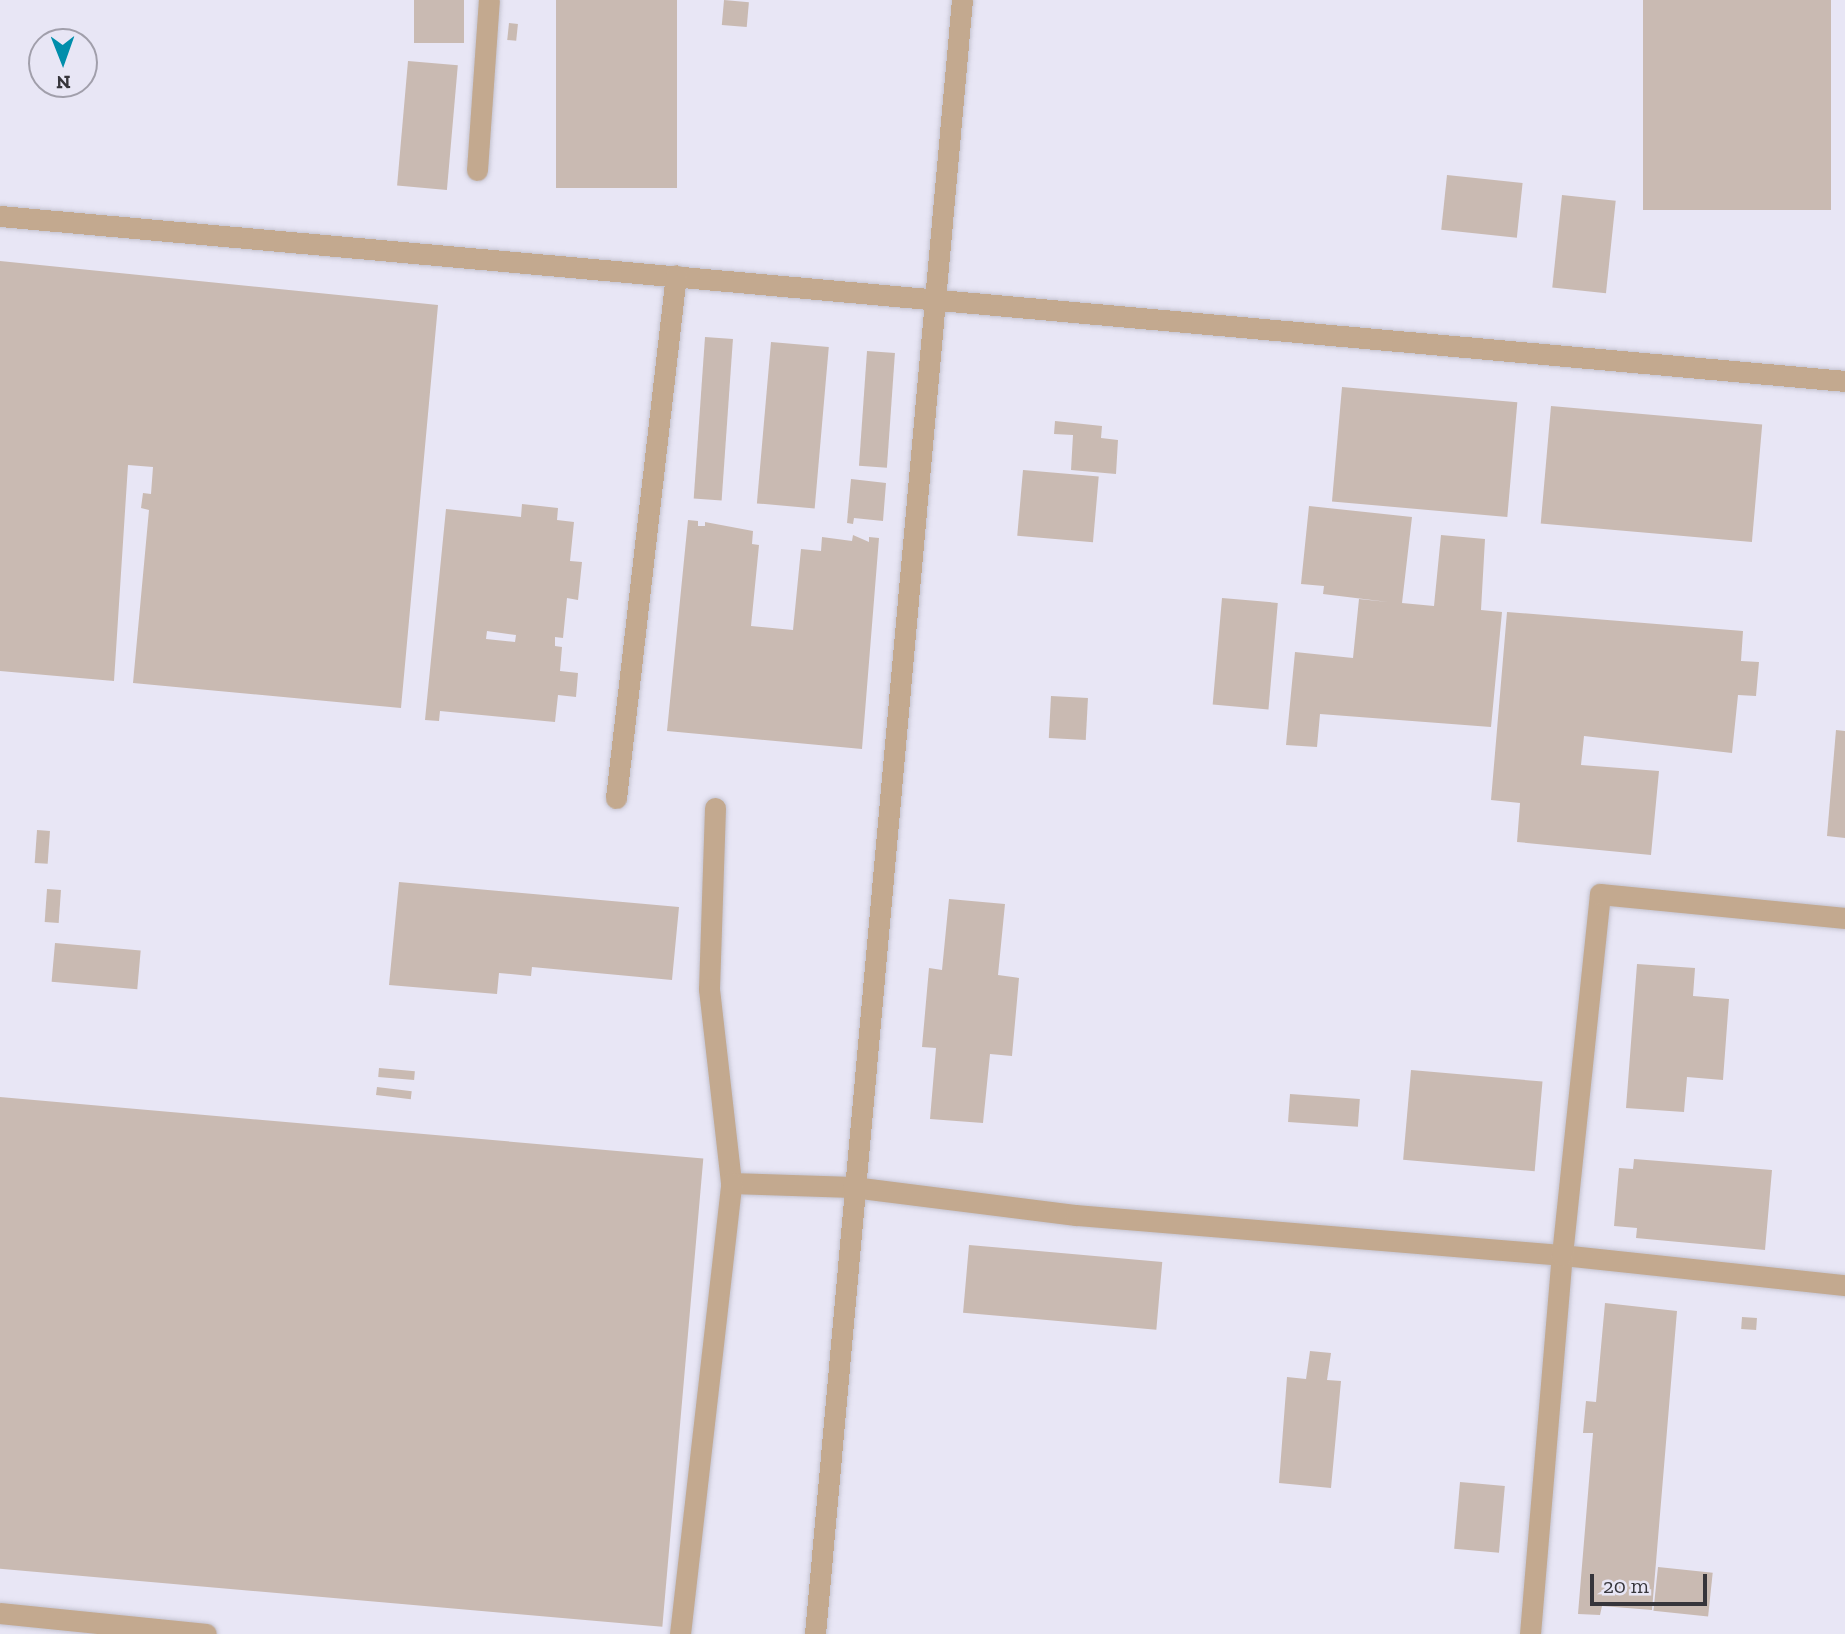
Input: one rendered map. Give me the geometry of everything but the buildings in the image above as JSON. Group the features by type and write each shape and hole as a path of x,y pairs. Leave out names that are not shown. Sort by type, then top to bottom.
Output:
{"lane":[{"path":"477,170 489,0"},
{"path":"815,1634 853,1187 962,0"},
{"path":"0,216 1845,381"},
{"path":"616,798 676,275"},
{"path":"680,1634 731,1183 709,989 715,808"},
{"path":"1530,1634 1562,1255 1600,894 1845,918"},
{"path":"731,1183 853,1187 1076,1215 1562,1255 1845,1285"},
{"path":"0,1613 206,1634"}]}
